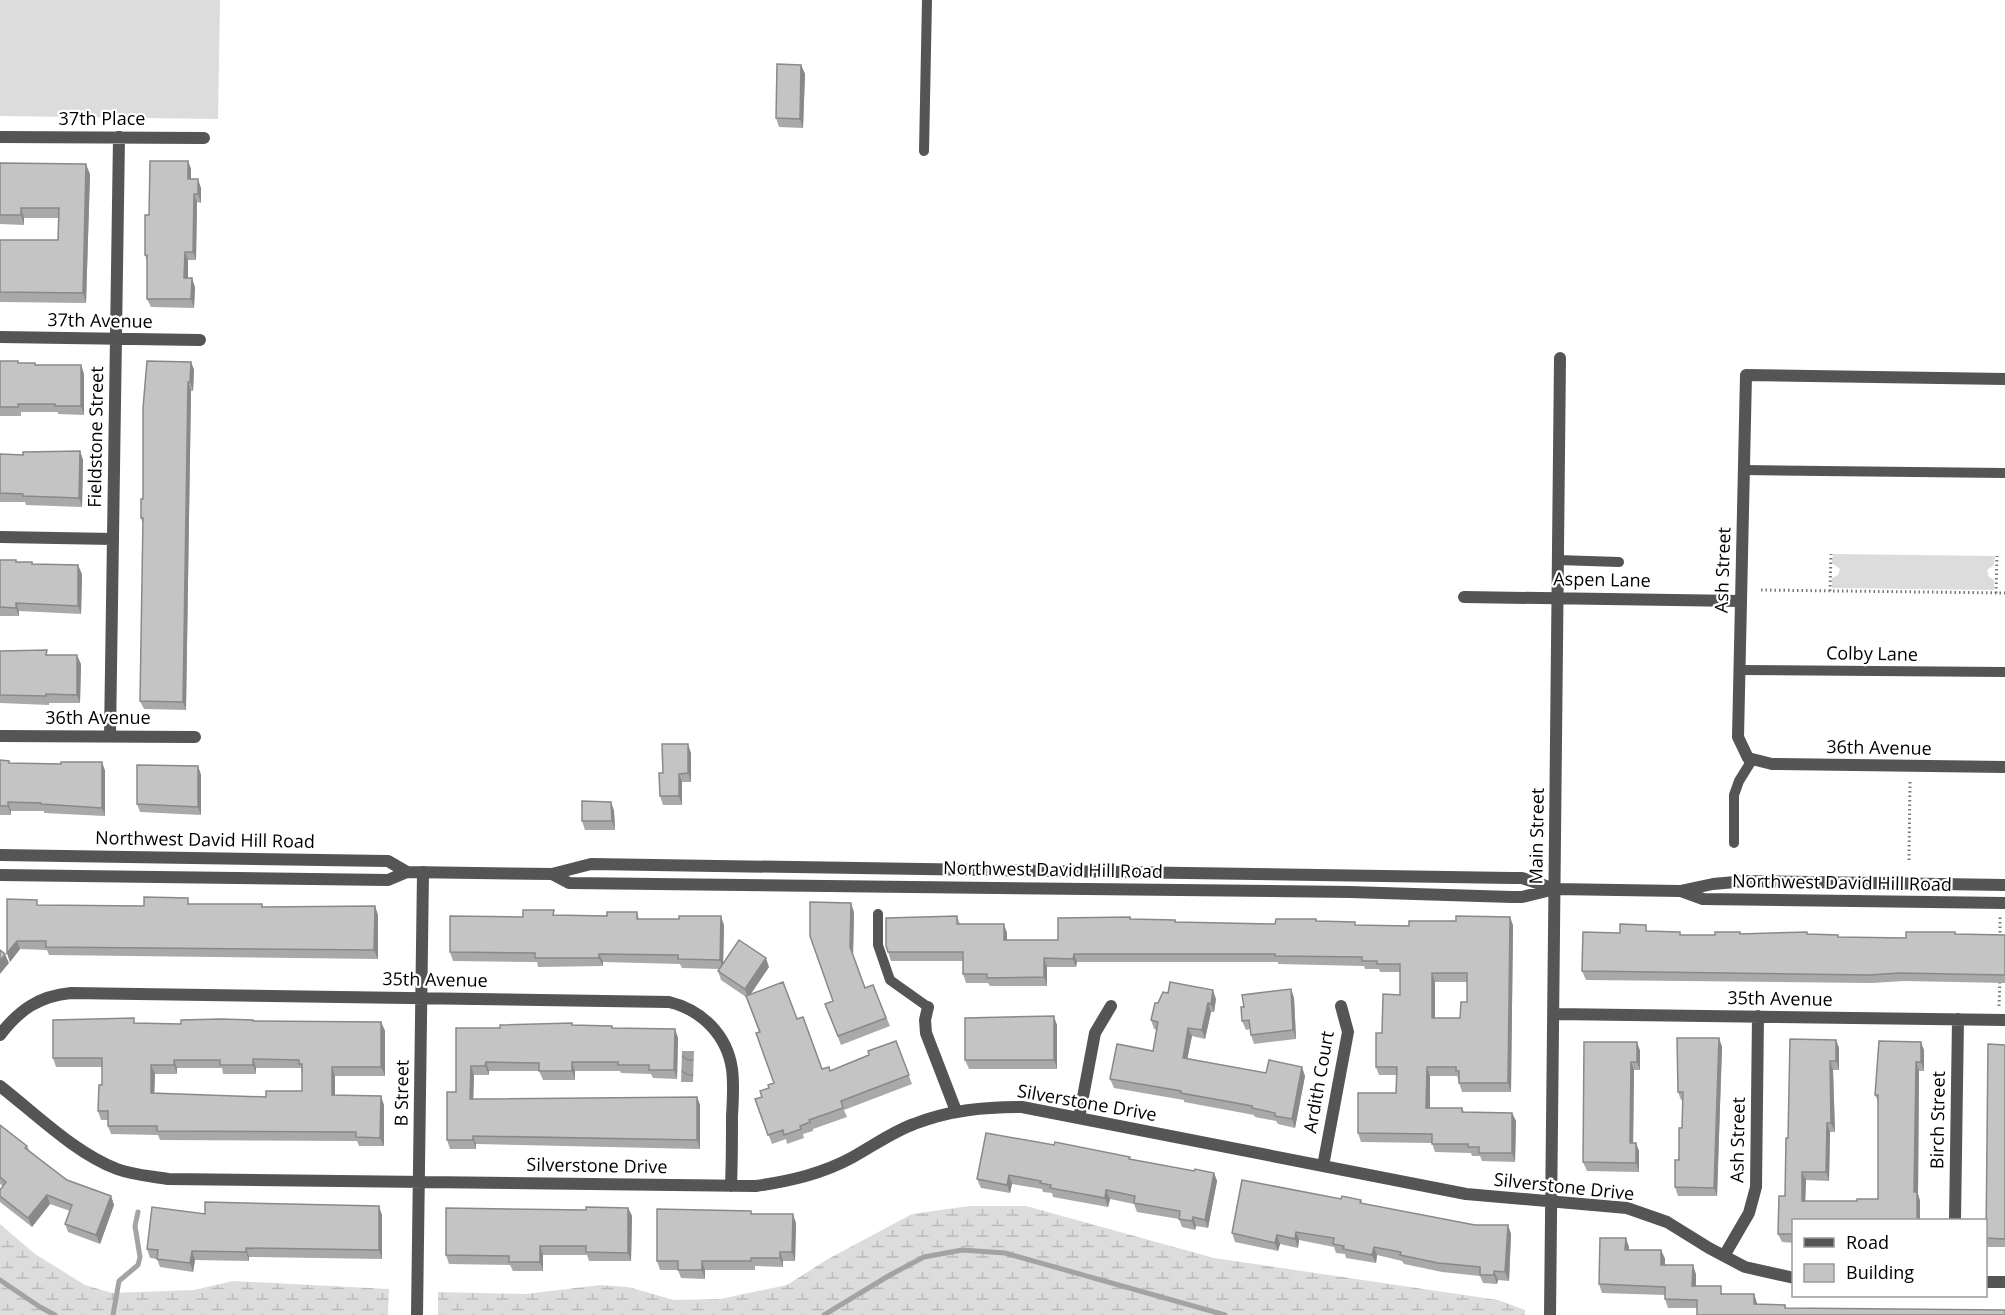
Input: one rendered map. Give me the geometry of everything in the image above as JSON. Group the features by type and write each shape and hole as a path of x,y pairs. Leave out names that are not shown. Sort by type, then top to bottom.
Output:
{"street":[{"name":"37th Place","path":"0,137 204,138"},
{"name":"Fieldstone Street","path":"110,736 119,138"},
{"name":"37th Avenue","path":"0,337 200,340"},
{"name":"Main Street","path":"1550,1315 1560,357"},
{"name":"Ash Street","path":"1752,760 1748,758 1738,737 1746,375 2005,379"},
{"path":"0,537 113,539"},
{"name":"Aspen Lane","path":"1464,597 1740,601"},
{"name":"36th Avenue","path":"0,736 195,736"},
{"name":"36th Avenue","path":"1752,760 1772,764 2005,767"},
{"name":"Northwest David Hill Road","path":"0,855 388,861 407,872"},
{"name":"Northwest David Hill Road","path":"0,875 388,880 407,872 552,873 591,864 1522,878 1554,889"},
{"name":"B Street","path":"417,1315 423,872"},
{"name":"Northwest David Hill Road","path":"552,873 569,883 1350,892 1512,897 1522,897 1554,889 1680,891 1713,884 1746,881 2005,885"},
{"name":"Northwest David Hill Road","path":"1680,891 1703,899 2003,903"},
{"name":"35th Avenue","path":"0,1035 10,1022 29,1005 47,997 71,993 662,1001 695,1012 715,1030 723,1041 730,1060 733,1081 731,1186"},
{"path":"1079,1118 1095,1033 1111,1006"},
{"name":"Ardith Court","path":"1323,1166 1348,1032 1341,1006"},
{"path":"928,1007 925,1020 926,1032 956,1111"},
{"name":"35th Avenue","path":"1554,1014 2002,1020"},
{"name":"Ash Street","path":"1724,1256 1749,1213 1756,1187 1758,1017"},
{"name":"Birch Street","path":"1955,1219 1958,1019"},
{"name":"Silverstone Drive","path":"0,1086 84,1152 109,1166 127,1172 168,1179 731,1186 776,1183 816,1173 853,1157 911,1125 956,1111 992,1106 1022,1107 1466,1194 1611,1206 1658,1218 1745,1267 1792,1278"},
{"path":"1987,1282 2005,1282"}],"lane":[{"path":"924,151 927,0"},
{"path":"1745,470 2005,473"},
{"path":"1558,560 1619,562"},
{"name":"Colby Lane","path":"1739,669 2005,672"},
{"path":"1734,843 1734,795 1739,781 1752,760"},
{"path":"878,914 878,945 890,980 928,1007"}],"path":[{"path":"1830,591 1831,554"},
{"path":"1996,593 1997,556"},
{"path":"1761,590 2005,593"},
{"path":"1909,860 1910,778"},
{"path":"2000,940 2003,903"},
{"path":"2000,974 2002,1020"}],"green space":[{"path":"0,0 220,0 218,119 0,116"},
{"path":"1833,554 1995,556 1994,565 1987,570 1989,577 1994,580 1994,590 1832,588 1832,578 1838,575 1840,569 1832,563"},
{"path":"970,1206 1026,1206 1214,1258 1498,1300 1525,1310 1525,1315 438,1315 438,1292 526,1294 600,1285 628,1287 674,1300 720,1299 787,1285 828,1259 912,1214"},
{"path":"0,1224 35,1254 85,1285 112,1293 194,1290 233,1281 389,1289 388,1315 0,1315"}],"water":[{"path":"682,1051 694,1051 693,1082 681,1082"}],"building":[{"path":"777,64 801,65 800,119 776,118"},
{"path":"150,161 188,161 188,179 198,179 198,194 194,194 193,252 185,252 184,278 192,278 191,299 147,299 145,215 149,215"},
{"path":"0,163 86,164 83,293 0,292 0,240 58,240 59,208 21,208 21,215 0,215"},
{"path":"0,361 18,361 18,363 35,363 35,365 81,365 81,406 18,404 18,407 0,407"},
{"path":"147,361 191,362 190,382 188,382 183,702 140,701 143,518 141,518 141,499 143,499 143,408"},
{"path":"80,451 79,498 0,493 0,454 23,455 23,452"},
{"path":"0,560 32,562 32,564 78,565 78,606 16,603 16,608 0,607"},
{"path":"47,650 46,655 77,655 77,695 0,695 0,651"},
{"path":"662,744 688,744 688,773 679,774 679,796 660,796 659,773 663,773"},
{"path":"0,760 9,761 9,763 102,762 102,808 8,802 8,806 0,806"},
{"path":"137,765 198,766 198,807 137,804"},
{"path":"582,801 611,802 612,821 582,821"},
{"path":"144,897 188,898 188,904 262,904 262,907 375,906 374,950 46,947 46,941 17,941 7,953 7,899 37,900 37,905 144,906"},
{"path":"810,902 851,903 850,947 865,988 873,985 886,1018 838,1036 825,1004 833,1001 810,936"},
{"path":"523,910 554,910 553,915 607,916 607,912 637,912 637,919 721,916 720,960 678,959 678,955 599,954 599,958 535,958 535,953 450,952 450,916 523,917"},
{"path":"957,916 957,924 1004,924 1004,940 1058,940 1058,918 1130,917 1130,919 1175,920 1175,922 1275,924 1276,919 1316,919 1316,921 1355,922 1355,925 1409,926 1409,921 1456,921 1456,916 1510,917 1508,1083 1459,1083 1459,1071 1456,1071 1456,1067 1427,1067 1426,1108 1462,1108 1462,1112 1512,1113 1512,1153 1479,1153 1479,1147 1468,1147 1468,1144 1432,1144 1432,1134 1358,1133 1358,1093 1396,1093 1397,1067 1376,1067 1376,1033 1382,1033 1383,994 1400,995 1400,964 1377,964 1377,961 1362,961 1362,957 1275,956 1275,954 1074,954 1073,959 1044,958 1044,977 987,978 987,974 963,974 963,952 888,952 886,918","holes":["1432,973 1467,973 1467,1002 1461,1002 1460,1018 1432,1018"]},
{"path":"1620,924 1646,925 1646,931 1680,932 1680,935 1715,935 1715,932 1740,932 1740,934 1807,932 1807,934 1838,935 1838,937 1906,938 1906,932 1955,932 1955,934 2005,935 2005,975 1582,971 1583,932 1620,933"},
{"path":"739,940 766,958 745,989 718,971"},
{"path":"0,950 5,954 0,961"},
{"path":"783,982 797,1019 803,1017 822,1069 829,1067 830,1071 869,1055 868,1051 896,1041 909,1075 841,1101 843,1108 809,1120 810,1122 800,1126 801,1129 784,1135 783,1130 768,1135 755,1099 762,1097 760,1091 769,1088 768,1085 774,1083 756,1033 760,1032 746,996"},
{"path":"1170,982 1213,990 1202,1030 1188,1028 1183,1058 1266,1073 1269,1060 1302,1067 1292,1119 1275,1116 1275,1113 1252,1108 1252,1106 1110,1079 1117,1044 1153,1051 1158,1022 1151,1020 1155,1003 1158,1003 1163,992 1168,993"},
{"path":"1291,989 1293,1030 1251,1035 1249,1020 1242,1021 1241,1007 1244,1007 1242,995"},
{"path":"1054,1016 1054,1060 965,1060 965,1018"},
{"path":"134,1018 134,1023 181,1024 181,1020 221,1019 381,1022 381,1067 332,1067 332,1095 381,1096 380,1138 356,1137 356,1132 157,1131 157,1126 108,1126 108,1111 98,1111 99,1085 102,1085 102,1058 53,1058 53,1020","holes":["253,1059 299,1060 299,1064 302,1064 302,1091 266,1091 266,1097 151,1093 151,1065 174,1065 174,1060 220,1060 220,1065 253,1065"]},
{"path":"572,1023 572,1025 612,1026 612,1028 675,1029 674,1070 649,1070 649,1065 618,1065 618,1062 572,1062 572,1071 539,1071 539,1063 486,1062 485,1066 471,1066 470,1099 697,1097 697,1140 473,1136 473,1140 447,1140 447,1092 456,1092 456,1028 500,1028 500,1025"},
{"path":"1677,1038 1719,1038 1714,1188 1675,1187 1675,1160 1679,1160 1679,1128 1682,1128 1683,1092 1678,1092"},
{"path":"1790,1039 1836,1040 1836,1061 1830,1061 1831,1123 1827,1123 1826,1172 1802,1172 1802,1201 1878,1199 1878,1095 1875,1095 1879,1041 1921,1042 1921,1062 1916,1062 1914,1192 1917,1192 1917,1219 1792,1219 1792,1234 1778,1234 1779,1196 1785,1196 1786,1138 1788,1138"},
{"path":"1584,1042 1637,1042 1637,1062 1631,1062 1630,1143 1636,1143 1636,1163 1583,1162"},
{"path":"1988,1044 2005,1045 2005,1239 1987,1238"},
{"path":"0,1125 27,1146 25,1148 67,1180 111,1196 96,1235 65,1224 72,1205 47,1195 28,1218 0,1196 0,1190 6,1182 0,1177"},
{"path":"986,1133 1054,1145 1055,1142 1130,1157 1129,1159 1214,1173 1205,1220 1193,1217 1192,1221 1179,1219 1180,1211 1134,1203 1135,1196 1106,1190 1105,1198 1050,1188 1051,1185 1040,1183 1041,1181 1009,1175 1007,1185 977,1179"},
{"path":"1242,1180 1341,1199 1342,1196 1361,1200 1360,1203 1475,1225 1508,1225 1505,1272 1494,1271 1494,1275 1480,1275 1480,1267 1438,1263 1374,1247 1372,1255 1343,1249 1344,1246 1333,1244 1334,1238 1296,1232 1295,1239 1277,1235 1275,1243 1232,1233"},
{"path":"205,1202 379,1206 379,1250 246,1248 246,1252 192,1251 190,1263 157,1259 158,1250 147,1249 152,1207 205,1214"},
{"path":"586,1207 628,1208 628,1253 586,1252 586,1246 540,1246 540,1262 509,1262 509,1256 446,1255 446,1208 586,1210"},
{"path":"657,1209 793,1214 792,1252 780,1252 780,1258 751,1258 751,1261 702,1261 702,1270 678,1270 678,1261 657,1261"},
{"path":"1600,1238 1626,1238 1625,1250 1661,1250 1661,1265 1693,1265 1692,1286 1721,1286 1721,1294 1754,1294 1754,1304 1785,1305 1785,1308 2005,1310 2005,1315 1697,1315 1697,1300 1665,1299 1665,1287 1599,1284"}],"waterway":[{"path":"113,1315 119,1281 138,1265 140,1257 135,1226 138,1212"},
{"path":"824,1315 924,1257 962,1250 1005,1253 1225,1315"},
{"path":"0,1280 55,1315"}]}
